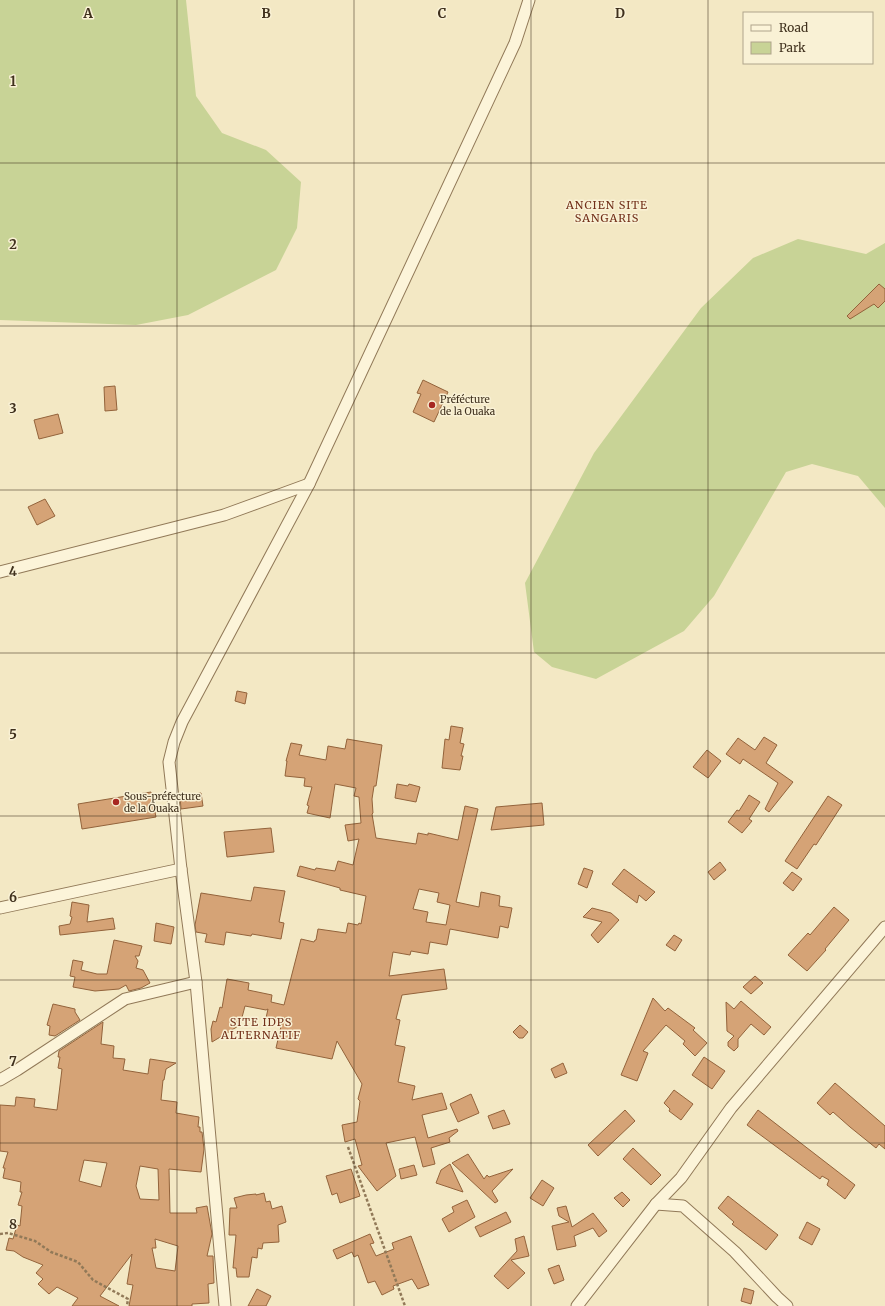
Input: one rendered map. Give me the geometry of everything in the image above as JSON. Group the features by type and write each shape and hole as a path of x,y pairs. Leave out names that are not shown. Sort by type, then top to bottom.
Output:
{"street":[{"path":"225,1306 196,982 169,762 174,742 182,722 309,484 515,43 529,0"},
{"path":"0,572 224,514 309,484"},
{"path":"0,908 181,869"},
{"path":"577,1306 656,1204 681,1178 736,1101 885,927"},
{"path":"0,1080 18,1070 125,999 196,982"},
{"path":"656,1204 683,1206 735,1252 777,1298 787,1306"}],"path":[{"path":"348,1147 405,1306"},
{"path":"0,1234 8,1232 36,1241 51,1252 78,1262 92,1280 128,1299 127,1306"}],"green space":[{"path":"0,0 186,0 196,96 222,133 266,150 301,182 297,228 276,270 188,315 136,325 0,320"},
{"path":"798,239 866,254 885,243 885,508 858,476 812,464 786,472 714,596 684,631 596,679 552,667 534,652 525,583 594,453 701,308 753,258"}],"building":[{"path":"879,284 885,289 885,301 878,308 874,304 850,319 847,316"},
{"path":"423,380 448,392 434,422 413,412 421,394 417,393"},
{"path":"115,386 117,410 105,411 104,387"},
{"path":"58,414 63,433 39,439 34,420"},
{"path":"45,499 55,516 37,525 28,507"},
{"path":"237,691 247,693 245,704 235,701"},
{"path":"451,726 463,728 460,743 464,744 460,770 442,768 445,739 449,740"},
{"path":"764,737 777,745 766,763 793,782 769,812 765,809 778,783 743,759 740,764 726,754 738,738 755,750"},
{"path":"347,739 382,745 376,786 374,786 372,799 372,814 376,838 416,844 418,833 428,835 428,833 458,840 465,806 478,809 456,902 479,907 481,892 500,896 499,906 512,908 508,928 500,926 498,938 450,929 447,945 430,942 428,954 411,951 410,955 393,952 389,976 444,969 447,989 402,995 396,1019 400,1020 395,1045 405,1047 398,1082 415,1086 412,1100 442,1093 447,1109 422,1115 428,1138 457,1129 458,1131 449,1138 450,1142 431,1148 435,1164 423,1167 415,1137 386,1143 396,1176 377,1191 358,1166 362,1165 355,1139 345,1142 342,1125 357,1122 360,1101 358,1099 362,1084 337,1041 332,1059 276,1048 282,1022 266,1018 268,1009 266,1010 245,1006 240,1025 212,1042 211,1029 213,1021 216,1022 220,1007 222,1008 227,979 249,983 248,990 272,995 271,1002 284,1005 301,939 314,942 316,940 318,929 346,933 348,923 358,925 359,923 361,924 366,896 340,890 340,888 297,876 300,866 315,870 316,868 335,871 338,861 353,865 359,839 348,841 345,825 361,823 359,797 354,796 356,788 335,784 330,818 307,813 309,806 307,805 312,787 304,786 305,778 285,776 286,761 291,743 302,745 299,755 326,760 328,746 345,749","holes":["419,889 439,893 437,902 450,905 446,925 426,922 428,912 413,909"]},
{"path":"707,750 721,761 708,778 693,767"},
{"path":"397,784 408,786 409,784 420,787 416,802 395,798"},
{"path":"151,792 156,817 82,829 78,804"},
{"path":"201,793 203,806 181,809 180,796"},
{"path":"749,795 760,802 749,819 752,821 742,833 728,822 737,810 739,811"},
{"path":"828,796 842,805 816,845 814,844 797,869 785,861"},
{"path":"542,803 544,825 491,830 496,807"},
{"path":"271,828 274,852 227,857 224,832"},
{"path":"720,862 726,870 714,880 708,872"},
{"path":"584,868 593,871 587,888 578,884"},
{"path":"624,869 655,892 646,901 639,895 637,903 612,884"},
{"path":"792,872 802,879 793,891 783,883"},
{"path":"254,887 285,891 279,922 284,923 281,939 252,934 251,936 226,932 224,945 205,942 207,934 196,932 195,925 201,893 251,901"},
{"path":"72,902 89,905 87,922 113,918 115,929 60,935 59,926 70,924 72,917 70,916"},
{"path":"834,907 849,920 825,949 826,950 807,971 788,955 808,933 810,935"},
{"path":"592,908 611,913 619,920 598,943 591,935 602,922 583,917"},
{"path":"156,923 174,927 171,944 154,941"},
{"path":"674,935 682,940 675,951 666,945"},
{"path":"114,940 142,946 139,956 135,956 138,961 136,968 143,970 150,983 141,988 129,991 126,985 119,989 95,991 73,987 75,977 70,976 73,960 83,962 81,970 97,974 107,974"},
{"path":"755,976 763,983 751,994 743,987"},
{"path":"653,998 665,1011 668,1008 695,1028 693,1030 707,1043 695,1056 683,1044 685,1041 666,1025 643,1051 648,1053 637,1081 621,1075"},
{"path":"741,1001 771,1027 764,1035 751,1024 738,1039 738,1047 734,1051 728,1046 728,1042 734,1036 727,1031 726,1002 734,1009"},
{"path":"53,1004 75,1009 75,1012 80,1020 55,1036 49,1035 50,1026 47,1025"},
{"path":"103,1022 101,1044 114,1046 113,1058 125,1059 123,1070 148,1074 150,1059 176,1063 166,1069 163,1080 161,1100 177,1102 176,1113 199,1117 198,1127 200,1127 200,1132 202,1132 204,1149 201,1172 169,1169 170,1213 197,1213 196,1208 207,1206 212,1234 207,1256 213,1256 214,1283 208,1284 209,1303 192,1304 192,1306 129,1306 133,1285 127,1284 132,1254 100,1296 119,1306 72,1306 78,1298 57,1287 49,1294 38,1284 43,1279 36,1273 43,1265 23,1257 14,1251 6,1250 9,1238 13,1239 17,1225 20,1226 22,1206 18,1205 22,1192 20,1192 21,1182 3,1178 5,1168 3,1168 8,1152 0,1151 0,1105 15,1106 16,1097 35,1099 34,1107 57,1110 62,1069 58,1068 60,1057 58,1057 59,1051","holes":["84,1160 107,1163 101,1187 79,1181","140,1166 158,1169 159,1200 140,1199 136,1186","155,1239 178,1246 175,1271 156,1268 152,1248 156,1248"]},
{"path":"520,1025 528,1032 523,1038 519,1038 513,1032"},
{"path":"704,1057 725,1071 712,1089 692,1075"},
{"path":"563,1063 567,1073 555,1078 551,1069"},
{"path":"835,1083 885,1126 885,1149 879,1144 876,1148 833,1112 830,1115 817,1103"},
{"path":"674,1090 693,1104 681,1120 669,1111 670,1109 664,1103"},
{"path":"471,1094 479,1113 458,1122 450,1104"},
{"path":"504,1110 510,1124 493,1129 488,1116"},
{"path":"625,1110 635,1121 598,1156 588,1145"},
{"path":"758,1110 855,1185 845,1199 827,1185 829,1180 822,1176 820,1179 747,1125"},
{"path":"633,1148 661,1175 651,1185 623,1159"},
{"path":"468,1154 484,1179 487,1175 489,1177 513,1169 492,1191 498,1201 495,1203 452,1163"},
{"path":"450,1164 463,1192 436,1183 441,1170"},
{"path":"414,1165 417,1175 401,1179 399,1169"},
{"path":"351,1169 360,1196 340,1203 337,1193 332,1195 326,1176"},
{"path":"542,1180 554,1188 543,1206 530,1198"},
{"path":"622,1192 630,1200 623,1207 614,1198"},
{"path":"264,1193 266,1202 270,1201 272,1209 282,1206 286,1222 278,1225 279,1242 263,1243 262,1249 258,1248 257,1258 252,1257 249,1277 237,1277 236,1268 233,1268 236,1235 229,1235 230,1208 237,1208 234,1198"},
{"path":"728,1196 778,1235 766,1250 732,1224 734,1222 718,1208"},
{"path":"467,1200 475,1217 449,1232 442,1219 454,1212 452,1207"},
{"path":"566,1206 572,1227 593,1213 607,1231 599,1237 593,1228 574,1236 576,1246 557,1250 552,1226 569,1222 559,1216 557,1208"},
{"path":"506,1212 511,1222 480,1237 475,1227"},
{"path":"807,1222 820,1229 812,1245 799,1238"},
{"path":"370,1234 374,1243 370,1244 376,1256 394,1249 392,1243 411,1236 429,1285 418,1289 412,1279 393,1286 394,1289 382,1295 375,1281 368,1283 358,1255 354,1257 352,1252 337,1259 333,1250"},
{"path":"524,1236 529,1256 511,1260 525,1273 508,1289 494,1276 517,1251 515,1239"},
{"path":"559,1265 564,1280 554,1284 548,1269"},
{"path":"744,1288 754,1291 751,1304 741,1301"},
{"path":"257,1289 271,1296 266,1306 248,1306"}],"place":[{"name":"Préfécture de la Ouaka","path":"432,405"},
{"name":"Sous-préfecture de la Ouaka","path":"116,802"}],"district":[{"name":"ANCIEN SITE SANGARIS","path":"607,211"},
{"name":"SITE IDPS ALTERNATIF","path":"261,1028"}]}
